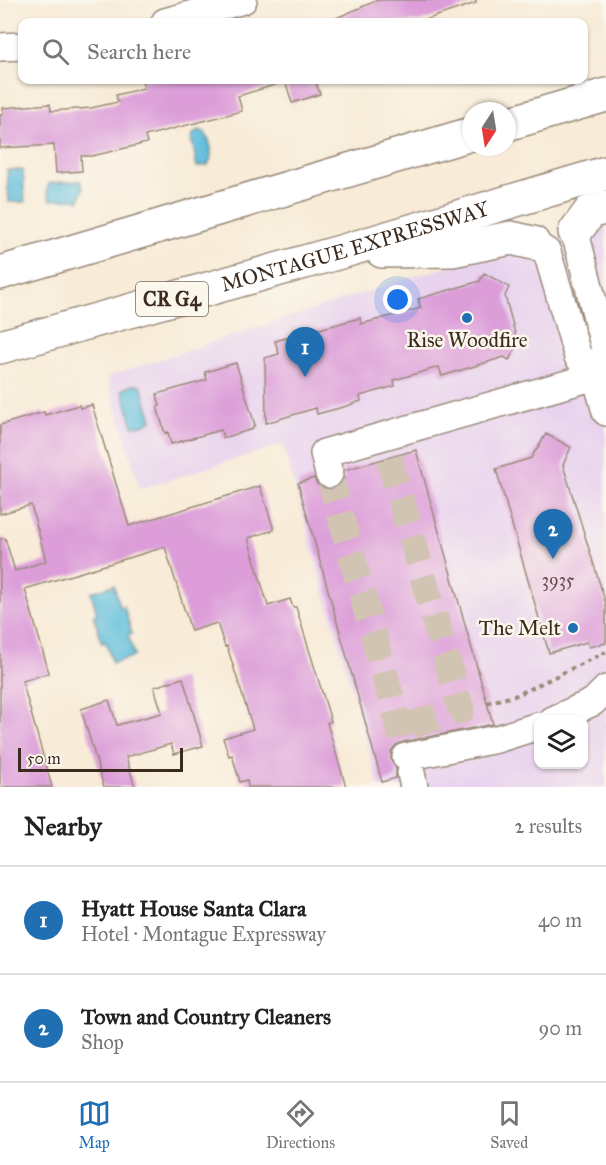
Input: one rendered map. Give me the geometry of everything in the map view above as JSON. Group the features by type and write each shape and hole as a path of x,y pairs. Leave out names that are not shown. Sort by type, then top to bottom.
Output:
{"highway":[{"path":"516,121 606,95"},
{"path":"0,273 462,137"},
{"name":"MONTAGUE EXPRESSWAY","path":"0,347 344,251 606,174"},
{"path":"575,232 590,212 606,207"},
{"path":"344,251 452,250 511,238 533,243"}],"street":[{"path":"179,18 243,0"},
{"path":"0,47 18,46"},
{"path":"575,232 605,349 601,375 606,412"},
{"path":"533,243 547,252 578,357 601,375"},
{"path":"329,474 324,453 386,447 601,375"},
{"path":"564,715 593,702 606,689"},
{"path":"410,772 534,727"}],"path":[{"path":"487,703 518,694 606,652"}],"shaded area":[{"path":"606,223 606,787 379,787 283,444 140,489 107,377 418,275"}],"water":[{"path":"199,131 205,133 211,153 208,165 197,167 191,141 193,134"},
{"path":"7,170 23,170 25,202 9,202"},
{"path":"81,181 83,189 79,201 75,199 50,200 47,191 49,183"},
{"path":"132,385 141,385 152,420 143,425 133,426 122,390"},
{"path":"114,585 120,607 124,606 132,634 128,635 135,656 112,663 106,642 102,643 93,615 97,614 91,592"}],"building":[{"path":"378,0 476,0 476,3 431,18 336,18"},
{"path":"143,84 278,84 238,96 242,111 145,136 147,143 92,156 81,156 82,171 56,173 54,145 0,148 0,115 3,115 3,108 50,104 51,111 91,108 118,102 116,95 144,88"},
{"path":"286,84 316,84 320,94 292,103"},
{"path":"484,273 509,287 505,296 516,337 520,341 509,360 504,357 442,376 439,367 394,380 395,386 360,396 361,401 347,406 317,414 316,408 266,423 265,358 279,354 275,341 360,318 361,324 421,308 418,299 480,281"},
{"path":"236,363 255,425 253,429 223,438 221,430 171,444 157,407 160,406 157,394 207,380 205,372"},
{"path":"79,405 80,408 92,405 129,526 260,486 274,530 248,538 268,606 290,599 293,607 296,607 331,721 327,723 346,787 248,787 247,780 240,782 232,755 229,756 223,738 253,729 227,646 225,647 217,623 191,631 165,547 25,589 49,673 22,681 52,787 0,787 0,539 5,538 15,571 46,561 31,505 0,514 0,425 44,412 45,415"},
{"path":"546,434 571,447 563,465 606,604 606,643 589,647 587,642 549,653 496,469 531,458"},
{"path":"416,450 493,724 396,745 391,751 391,759 396,769 396,778 382,782 298,483 314,478 317,484 324,489 333,489 339,486 344,479 344,470"},
{"path":"183,678 203,746 174,754 171,744 126,757 135,787 104,787 81,709 109,700 117,725 162,713 154,687"}],"tunnel":[{"path":"389,458 461,710 400,728"},
{"path":"329,474 404,745"}],"place":[{"name":"Rise Woodfire","path":"467,318"},
{"name":"Hyatt House Santa Clara","path":"305,377"},
{"name":"Town and Country Cleaners","path":"553,559"},
{"name":"The Melt","path":"573,628"}]}
